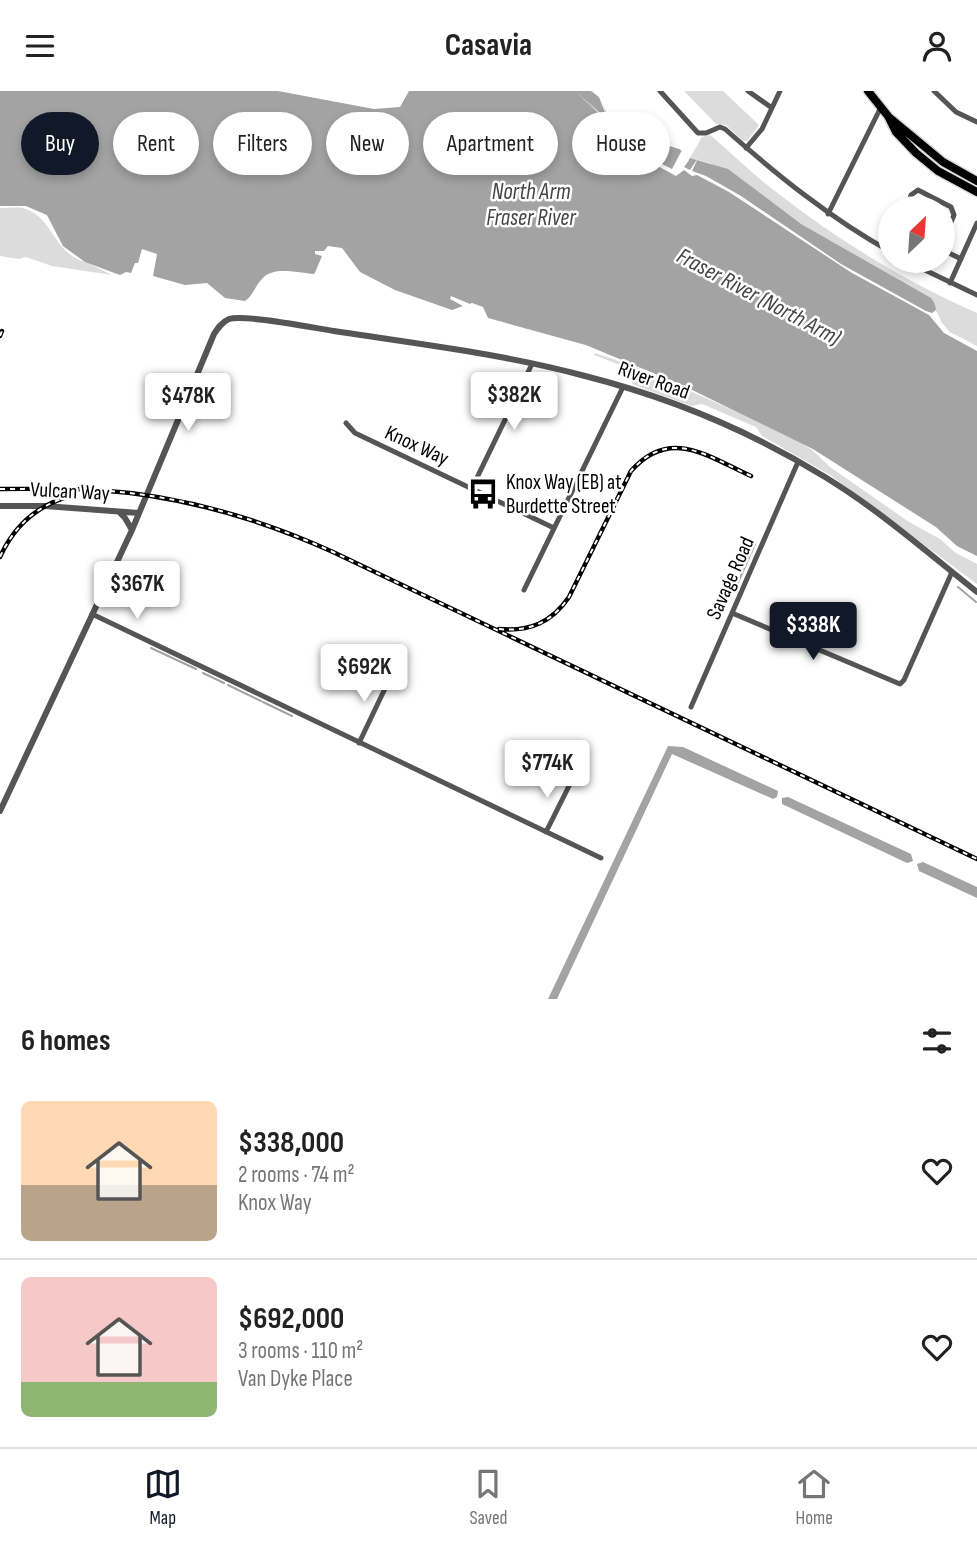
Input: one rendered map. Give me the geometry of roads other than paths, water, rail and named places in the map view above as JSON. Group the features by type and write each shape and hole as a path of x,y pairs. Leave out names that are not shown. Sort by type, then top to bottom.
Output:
{"main road":[{"path":"868,91 888,116 896,132 927,162 952,179 977,191"},
{"path":"888,116 943,162 977,181"}],"street":[{"path":"660,91 697,132 702,134 722,127 828,213 878,244"},
{"path":"746,148 762,128 780,91"},
{"path":"934,91 956,112 977,122"},
{"path":"752,92 772,108"},
{"path":"828,213 881,107"},
{"path":"912,196 918,190 930,196"},
{"path":"950,283 977,223"},
{"path":"956,256 961,258"},
{"path":"930,273 977,295"},
{"name":"River Road","path":"139,513 214,334 222,323 229,319 242,318 532,364 623,387 668,403 732,430 831,481 870,507 977,592"},
{"path":"472,488 532,364"},
{"path":"524,590 623,387"},
{"name":"Knox Way","path":"346,423 355,433 554,528"},
{"name":"Savage Road","path":"691,708 798,462"},
{"name":"Vulcan Way","path":"0,506 44,506 139,513"},
{"path":"118,511 132,530"},
{"path":"0,811 139,513"},
{"path":"732,613 901,684 952,572"},
{"path":"92,614 601,858"},
{"path":"359,743 391,676"},
{"path":"546,832 572,779"}],"water":[{"name":"North Arm Fraser River","path":"0,91 278,91 374,109 400,107 409,91 593,91 598,95 606,112 572,112 572,175 670,175 670,143 683,152 672,171 676,174 679,174 690,158 728,169 801,224 878,268 878,273 887,273 931,298 946,329 977,346 977,556 957,546 936,527 813,449 682,385 586,345 488,318 483,307 472,303 452,311 391,291 367,278 336,251 329,249 324,263 314,274 287,271 268,274 245,301 225,298 207,283 185,285 153,276 157,254 142,249 138,263 135,263 131,273 120,275 85,262 63,246 47,215 26,206 0,206"},
{"path":"668,746 683,747 778,791 777,797 773,799 672,754 557,999 548,999"},
{"path":"788,797 911,854 913,861 907,863 782,804 782,798"},
{"path":"923,862 977,887 977,898 919,871 917,864"}],"waterway":[{"path":"736,587 755,544"},
{"path":"958,587 976,602"},
{"path":"151,648 196,669"},
{"path":"203,673 224,683"},
{"path":"228,685 261,701"},
{"path":"263,702 292,716"}],"railway":[{"path":"0,336 2,331"},
{"path":"499,629 521,629 539,624 562,606 569,597 631,471 646,458 660,450 689,449 751,476"},
{"path":"0,489 84,489 158,497 218,510 276,529 333,552 977,859"},
{"path":"0,557 13,535 30,517 51,503 75,495"}],"place":[{"name":"Knox Way (EB) at Burdette Street","path":"483,494"}],"water label":[{"name":"Fraser River (North Arm)","path":"759,296"}]}
